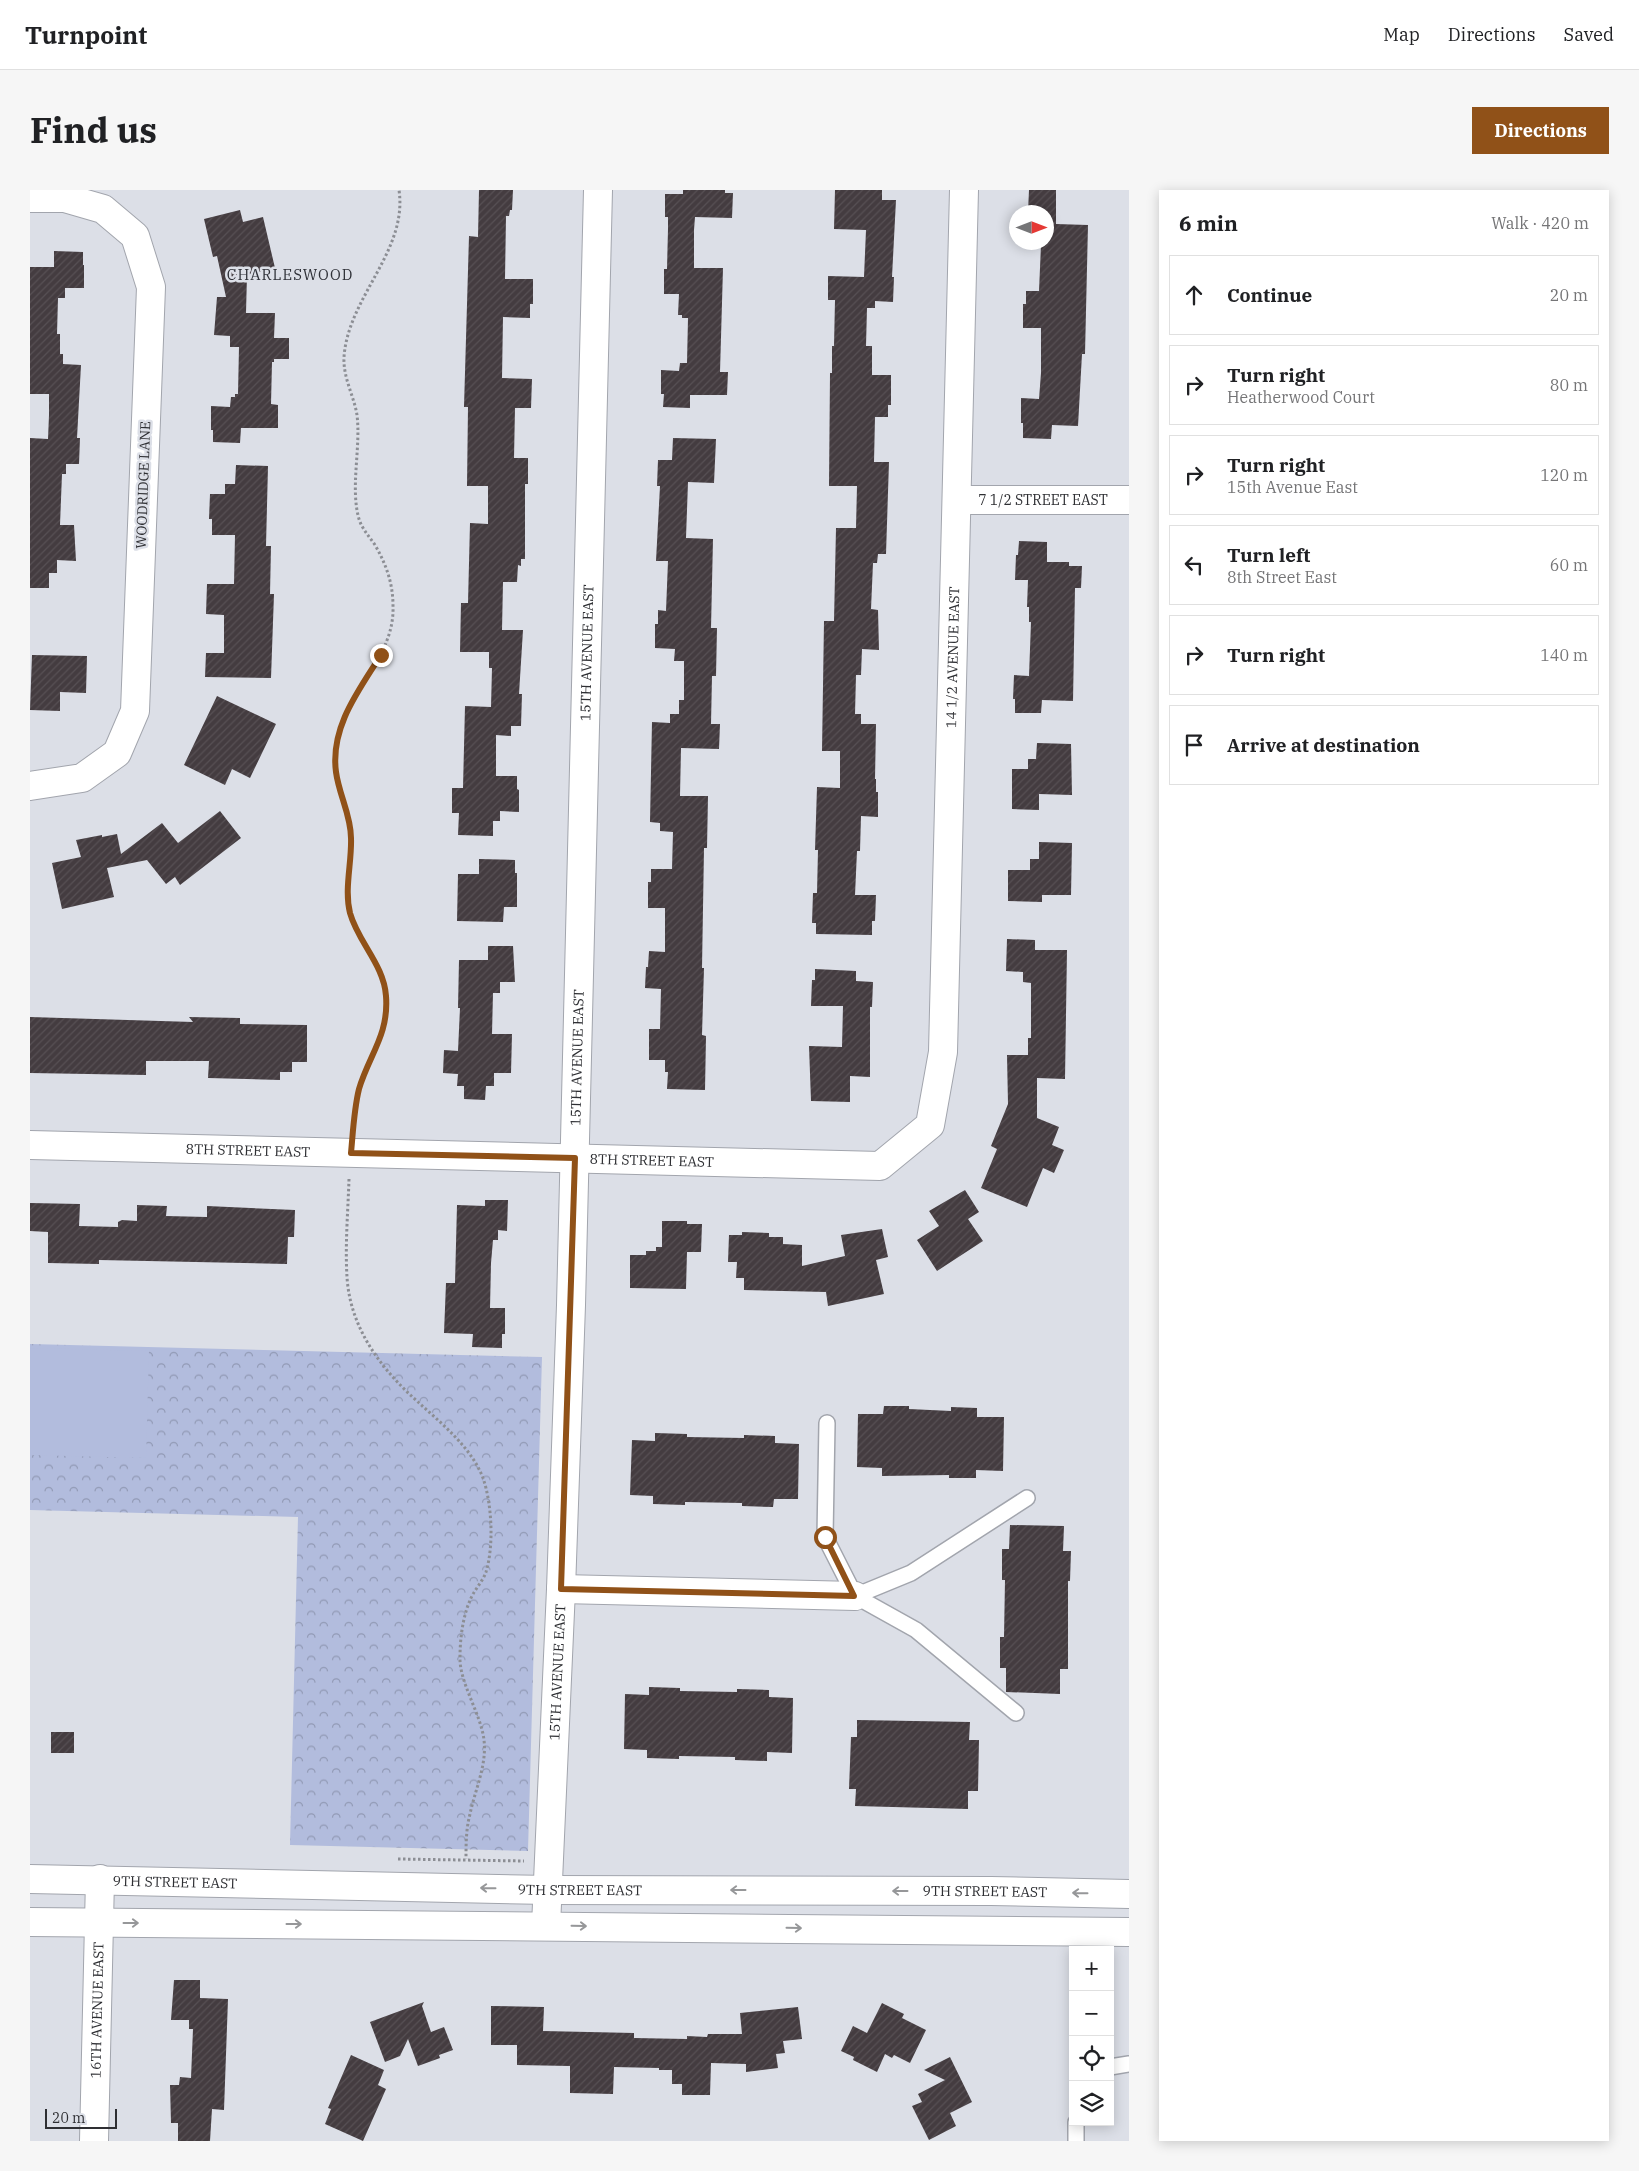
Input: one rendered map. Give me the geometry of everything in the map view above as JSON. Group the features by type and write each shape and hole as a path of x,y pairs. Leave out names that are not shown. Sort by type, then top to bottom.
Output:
{"street":[{"name":"15TH AVENUE EAST","path":"546,1926 561,1589 575,1158 598,190"},
{"name":"14 1/2 AVENUE EAST","path":"930,1125 943,1052 958,500 964,190"},
{"name":"WOODRIDGE LANE","path":"30,198 65,198 103,209 135,236 151,287 135,711 117,753 82,778 30,786"},
{"name":"7 1/2 STREET EAST","path":"958,500 1129,500"},
{"name":"8TH STREET EAST","path":"30,1145 880,1166 930,1125"},
{"path":"561,1589 854,1596"},
{"name":"9TH STREET EAST","path":"30,1879 549,1890 991,1891 1129,1894"},
{"name":"16TH AVENUE EAST","path":"94,2141 100,1879"},
{"path":"30,1922 1129,1932"}],"lane":[{"path":"827,1423 825,1537 854,1596 916,1630 1016,1713"},
{"path":"854,1596 911,1573 1026,1498"},
{"path":"1114,2066 1129,2064"},
{"path":"1076,2126 1076,2141"}],"path":[{"path":"399,190 400,218 393,238 358,309 348,337 344,357 345,375 357,414 356,508 361,524 385,564 391,583 394,608 389,638 381,655 351,704 339,729 335,770 350,819 352,838 348,901 351,915 384,982 386,997 383,1030 360,1088 351,1153 347,1278 352,1305 361,1332 374,1355 399,1385 470,1453 483,1479 490,1509 491,1540 486,1572 471,1599 462,1630 460,1659 484,1739 485,1757 469,1815 466,1859"}],"green space":[{"path":"30,1344 542,1357 528,1851 290,1845 298,1517 30,1510"},
{"path":"30,1348 149,1351 146,1458 30,1455"}],"building":[{"path":"479,190 513,190 512,210 510,210 509,216 506,216 505,279 533,279 533,304 530,304 530,318 503,317 502,378 532,379 531,408 515,408 514,458 528,458 528,484 525,484 525,559 521,559 521,566 518,565 517,582 503,582 502,630 523,630 519,694 522,694 521,726 511,726 511,736 496,735 496,776 517,776 519,812 500,811 500,821 493,821 493,836 458,835 459,813 452,813 452,788 463,788 465,706 491,707 492,668 489,668 489,652 460,652 461,603 468,603 470,523 488,524 488,486 467,486 468,407 464,407 469,236 478,237"},
{"path":"683,190 725,190 725,193 733,193 732,218 695,217 694,230 694,268 723,268 720,372 728,372 727,395 690,395 690,408 663,407 664,394 661,394 661,370 679,371 680,363 687,363 688,318 682,318 682,315 678,315 679,294 664,294 664,269 667,269 668,229 668,217 665,217 665,194 683,194"},
{"path":"835,190 882,190 882,200 896,200 892,277 894,277 893,302 875,301 875,308 867,308 866,346 872,346 872,375 891,375 891,405 888,405 888,417 875,417 874,462 889,462 886,554 878,554 877,563 873,563 871,609 878,610 879,650 862,649 861,675 856,675 855,714 861,714 861,724 876,724 875,779 876,792 878,792 878,817 861,816 860,851 857,851 855,895 876,895 875,921 872,921 872,935 816,934 816,923 812,923 813,893 817,893 818,850 815,850 817,787 840,788 840,751 822,751 824,621 834,621 836,528 856,528 857,486 829,486 830,373 832,373 832,346 834,346 835,300 828,300 828,276 864,277 866,230 834,229"},
{"path":"1029,190 1056,190 1056,224 1088,225 1085,354 1082,354 1078,426 1052,425 1051,439 1023,438 1023,423 1021,423 1021,398 1039,399 1041,373 1041,328 1023,328 1023,304 1026,304 1026,291 1039,291 1041,250 1054,250 1054,205 1028,205"},
{"path":"240,210 243,222 263,217 275,268 247,275 246,313 275,313 274,338 289,338 289,359 274,359 274,362 272,362 271,404 278,405 278,428 241,428 240,443 213,442 211,406 230,407 231,397 235,397 235,394 238,394 239,347 230,347 230,336 214,335 217,297 226,297 217,256 213,257 204,219"},
{"path":"54,251 83,252 84,265 84,288 65,288 65,298 58,298 57,334 60,334 60,354 63,354 63,364 81,365 77,438 80,438 79,464 66,464 66,474 62,474 60,525 74,525 76,561 57,560 57,573 49,573 49,588 30,588 30,438 48,439 49,394 30,394 30,267 54,267"},
{"path":"673,438 716,439 714,483 688,482 686,538 713,539 711,628 717,628 716,676 712,676 711,724 720,724 719,749 681,748 680,796 708,796 707,848 704,848 702,968 704,968 702,1035 706,1036 705,1090 667,1089 668,1072 665,1072 665,1060 649,1060 649,1029 660,1029 661,989 645,988 649,951 665,952 665,908 648,908 648,882 651,882 651,869 672,869 673,832 660,831 660,823 650,822 652,722 670,723 670,714 679,714 679,700 684,700 684,661 674,661 675,649 655,648 655,624 658,624 658,610 666,611 668,561 656,561 660,486 657,486 658,460 672,460"},
{"path":"236,465 268,466 266,546 271,546 270,594 274,594 271,678 205,677 206,653 224,653 224,615 206,614 207,584 234,584 235,535 212,535 212,519 209,519 210,494 225,494 225,484 235,484"},
{"path":"1019,541 1047,542 1047,562 1069,562 1069,566 1082,566 1081,588 1075,588 1073,701 1042,700 1041,713 1015,713 1015,699 1013,699 1014,675 1029,676 1031,622 1029,622 1029,607 1027,607 1028,580 1015,580 1016,555 1018,555"},
{"path":"32,655 87,656 86,693 60,692 60,711 30,710"},
{"path":"217,696 276,724 250,778 232,769 225,785 184,765"},
{"path":"1037,743 1071,744 1072,795 1039,794 1039,810 1012,809 1012,769 1028,769 1028,759 1036,759"},
{"path":"220,811 241,838 180,885 175,877 166,884 147,860 107,868 114,897 62,909 52,863 81,857 76,840 117,834 121,854 162,823 178,843"},
{"path":"1039,842 1072,843 1071,895 1042,895 1042,902 1008,901 1008,870 1030,870 1030,859 1039,859"},
{"path":"479,859 515,860 517,907 504,907 503,922 457,921 458,874 479,874"},
{"path":"1007,939 1035,940 1035,950 1067,950 1065,1079 1037,1078 1037,1118 1059,1127 1052,1145 1064,1150 1054,1173 1043,1168 1027,1207 981,1188 997,1149 991,1146 1008,1104 1007,1055 1028,1055 1028,1038 1031,1038 1031,983 1023,982 1023,972 1006,971"},
{"path":"488,946 513,946 515,982 500,982 500,993 493,993 492,1034 512,1034 511,1073 494,1073 494,1086 486,1086 485,1100 464,1099 464,1086 457,1086 458,1074 443,1073 444,1050 458,1051 460,1008 458,1008 459,960 488,960"},
{"path":"815,969 856,971 856,981 873,982 872,1007 870,1007 870,1077 850,1076 850,1102 811,1101 809,1046 842,1047 843,1006 811,1006 812,980 815,980"},
{"path":"30,1017 193,1022 189,1017 240,1018 240,1024 307,1025 307,1062 292,1062 292,1072 280,1072 280,1080 208,1078 209,1061 146,1061 146,1075 30,1073"},
{"path":"965,1190 979,1212 968,1219 983,1241 937,1271 917,1240 939,1226 929,1211"},
{"path":"485,1200 508,1200 507,1231 498,1230 498,1240 493,1240 491,1263 490,1308 505,1308 505,1334 502,1334 502,1348 472,1347 473,1334 444,1333 446,1283 455,1283 457,1205 485,1206"},
{"path":"30,1203 80,1204 79,1226 118,1227 118,1222 122,1220 137,1221 137,1205 167,1206 166,1216 207,1217 207,1206 295,1210 294,1237 288,1237 287,1264 99,1260 99,1264 48,1263 48,1232 30,1231"},
{"path":"662,1221 687,1221 687,1224 702,1224 701,1252 687,1252 686,1289 630,1288 630,1255 646,1255 646,1251 656,1251 656,1247 662,1247"},
{"path":"882,1229 888,1257 876,1260 884,1294 828,1306 826,1292 744,1290 744,1278 736,1278 737,1262 728,1262 729,1235 742,1235 742,1232 769,1233 769,1237 783,1237 783,1244 802,1245 802,1266 845,1256 841,1235"},
{"path":"884,1406 909,1406 909,1409 951,1411 951,1407 977,1408 977,1417 1004,1417 1003,1471 976,1470 976,1478 949,1478 949,1475 882,1476 882,1468 857,1467 858,1414 883,1414"},
{"path":"655,1433 687,1434 687,1437 744,1438 744,1435 775,1436 775,1443 799,1444 798,1499 774,1499 773,1507 742,1506 742,1503 685,1502 685,1505 653,1504 653,1496 630,1495 632,1440 655,1441"},
{"path":"1010,1525 1064,1526 1063,1551 1071,1551 1070,1581 1068,1581 1068,1669 1060,1669 1060,1694 1006,1692 1006,1668 1000,1668 1000,1637 1004,1637 1005,1580 1002,1580 1002,1549 1009,1549"},
{"path":"649,1687 680,1688 680,1691 737,1692 737,1689 769,1690 769,1697 793,1698 792,1753 767,1752 767,1761 735,1760 735,1757 679,1756 679,1759 647,1758 647,1750 624,1749 625,1694 649,1695"},
{"path":"857,1720 970,1722 969,1740 979,1740 978,1791 968,1791 968,1809 855,1806 856,1789 849,1789 851,1737 857,1737"},
{"path":"51,1732 74,1732 74,1753 51,1753"},
{"path":"174,1980 200,1980 200,1998 228,1999 224,2110 212,2109 210,2141 178,2141 178,2123 171,2123 170,2085 179,2085 180,2077 191,2078 193,2029 189,2029 189,2020 171,2020"},
{"path":"424,2002 422,2006 431,2032 444,2027 453,2050 439,2055 440,2058 418,2066 408,2039 400,2056 385,2062 370,2022"},
{"path":"882,2003 904,2014 902,2018 926,2030 910,2063 894,2055 892,2058 885,2054 877,2072 853,2060 854,2057 841,2051 853,2026 867,2033"},
{"path":"491,2006 544,2007 543,2031 634,2033 634,2038 687,2039 687,2036 707,2037 708,2034 742,2034 740,2013 798,2007 802,2039 783,2041 785,2053 776,2054 778,2068 746,2072 746,2064 711,2063 710,2095 682,2095 682,2084 672,2084 672,2070 614,2067 613,2094 570,2093 570,2066 517,2065 517,2045 491,2045"},
{"path":"351,2055 384,2070 378,2085 386,2089 363,2141 325,2124 331,2109 328,2108"},
{"path":"950,2057 972,2102 950,2113 956,2126 929,2140 912,2106 922,2102 918,2094 945,2080 924,2070"}],"district":[{"name":"CHARLESWOOD","path":"290,275"}],"route":[{"path":"381,655 351,704 339,729 335,770 339,789 350,819 352,838 348,901 351,915 384,982 386,997 385,1023 360,1088 351,1153 575,1158 561,1589 854,1596 825,1537"}]}
